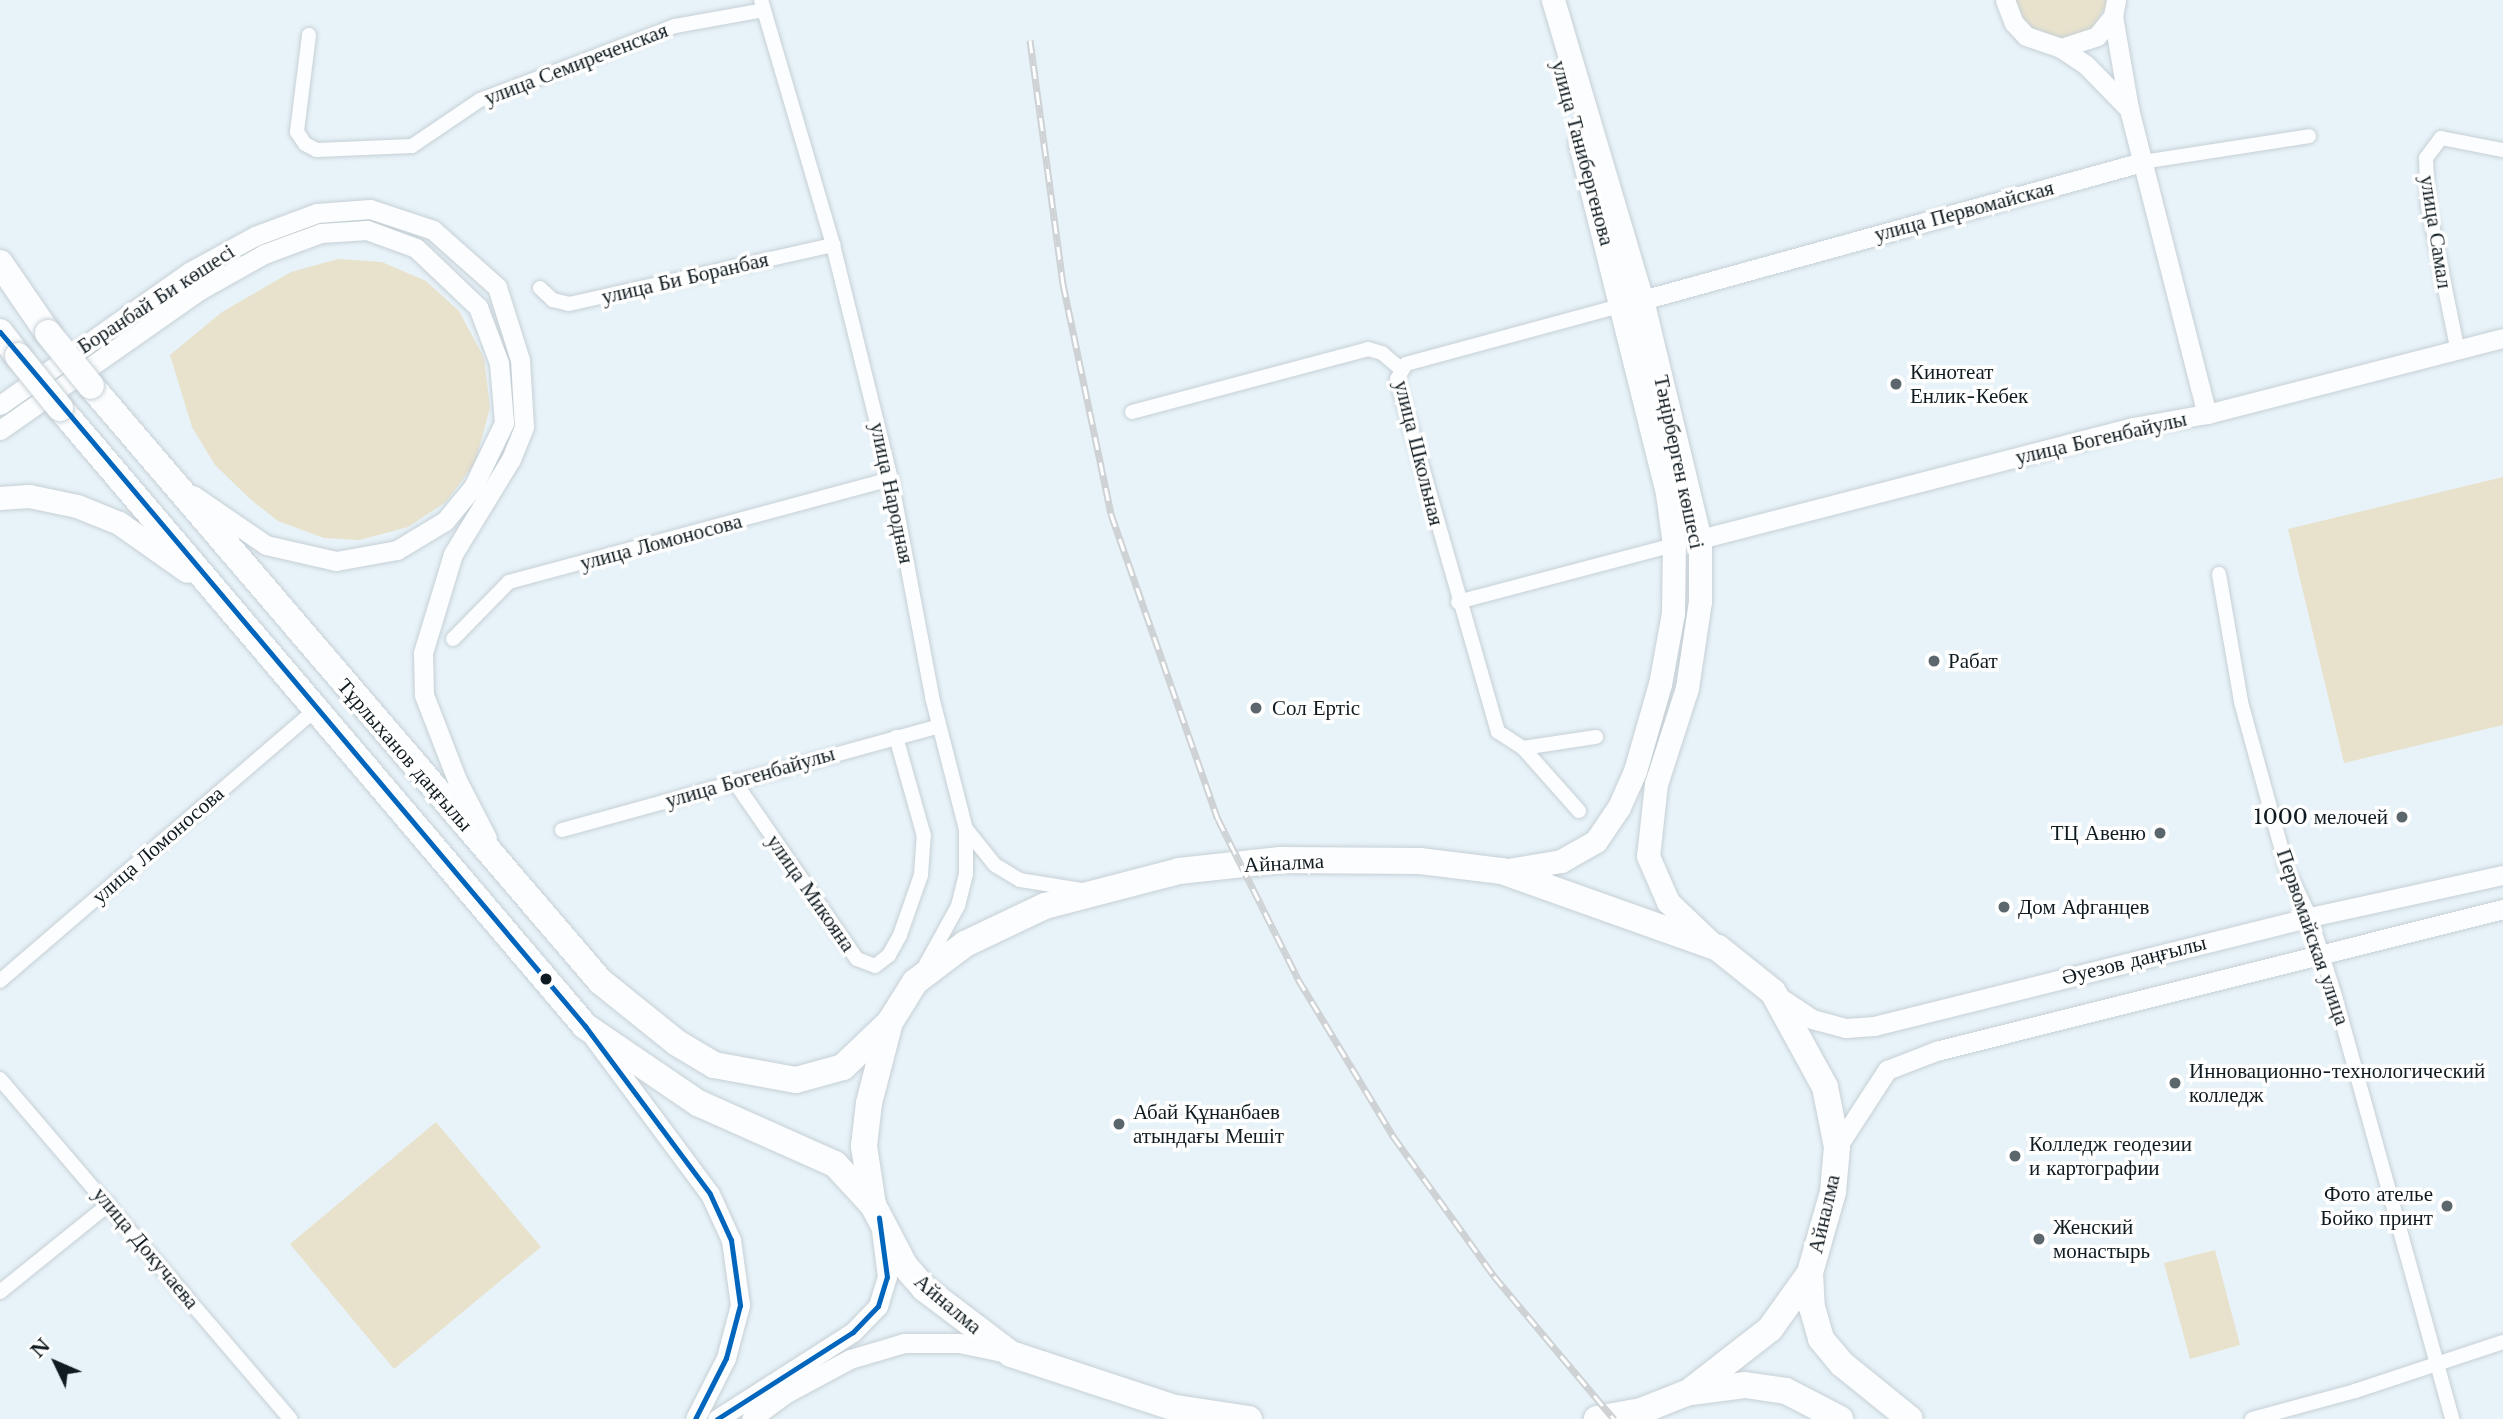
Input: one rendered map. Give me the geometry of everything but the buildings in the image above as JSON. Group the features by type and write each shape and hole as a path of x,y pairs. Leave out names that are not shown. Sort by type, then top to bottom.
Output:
{"highway":[{"name":"Тұрлыханов даңғылы","path":"0,263 48,333 166,476 600,981 677,1043 714,1065 796,1080 843,1068 890,1022"},
{"name":"Тұрлыханов даңғылы","path":"0,332 60,408 586,1026 698,1103 835,1164 876,1212"},
{"name":"Айналма","path":"1250,1419 1179,1413 1011,1354 925,1289 905,1266 876,1212 864,1146 869,1103 890,1022 915,982 965,944 1003,923 1096,893 1178,871 1280,860 1420,861 1502,871 1718,948 1773,992 1825,1087 1837,1147 1833,1192 1810,1273 1770,1329 1689,1392 1641,1410 1597,1419"},
{"path":"1810,1273 1812,1307 1821,1339 1842,1364 1910,1419"},
{"path":"1689,1392 1745,1385 1786,1391 1840,1419"}],"main road":[{"name":"улица Танибергенова","path":"1546,0 1633,302"},
{"name":"Тәңірберген көшесі","path":"1553,0 1633,302 1700,539 1700,601 1687,688 1656,784 1648,856 1668,902 1718,948"},
{"path":"2002,2 2026,36 2061,48 2086,65 2129,109"},
{"path":"2061,48 2096,36 2115,8"},
{"path":"2115,8 2129,109 2207,414"},
{"name":"улица Первомайская","path":"1633,302 2142,162"},
{"name":"Боранбай Би көшесі","path":"0,405 190,272 255,236 317,213 370,209 433,230 497,287 520,360 524,427 512,459 453,554 423,653 424,695 457,780 504,870"},
{"name":"Боранбай Би көшесі","path":"0,430 200,290 264,254 321,233 367,230 416,248 478,307 499,363 504,423 473,487 445,520 397,550 336,561 266,545 166,476"},
{"name":"Тәңірберген көшесі","path":"1502,871 1561,860 1596,841 1619,807 1635,772 1660,684 1673,613 1674,545 1633,302"},
{"name":"улица Богенбайулы","path":"1700,539 2133,427 2207,414 2458,352 2503,338"},
{"path":"0,498 29,496 77,506 119,523 166,553 231,608"},
{"name":"Әуезов даңғылы","path":"1773,992 1812,1019 1846,1027 1874,1026 2310,917 2503,875"},
{"name":"Әуезов даңғылы","path":"1837,1147 1887,1070 1936,1051 2503,909"},
{"path":"586,1026 710,1194 731,1240 737,1316 726,1358 695,1419"},
{"path":"717,1419 852,1332 878,1306 887,1277 876,1212"},
{"path":"751,1419 785,1394 850,1359 904,1343 959,1343 1011,1354"}],"street":[{"name":"улица Семиреченская","path":"309,35 297,132 305,144 317,150 412,146 480,100 675,26 763,5"},
{"name":"улица Народная","path":"763,5 833,245 891,479 939,726 966,828 965,874 958,906 915,982"},
{"name":"улица Первомайская","path":"2142,162 2309,136"},
{"name":"улица Самал","path":"2458,352 2428,204 2426,158 2441,138 2503,150"},
{"name":"улица Би Боранбая","path":"540,288 553,300 569,304 833,245"},
{"name":"улица Школьная","path":"1579,811 1523,748 1498,732 1458,602 1398,379 1400,368 1633,302"},
{"path":"1132,412 1368,349 1382,353 1400,368"},
{"name":"улица Ломоносова","path":"453,639 509,582 891,479"},
{"path":"1458,602 1674,545"},
{"name":"Первомайская улица","path":"2219,574 2241,702 2287,869 2310,917 2322,954 2452,1419"},
{"name":"улица Ломоносова","path":"0,981 316,709"},
{"name":"улица Богенбайулы","path":"562,830 939,726"},
{"name":"улица Микояна","path":"734,781 857,959 875,966 889,955 901,935 922,862 924,836 896,737"},
{"path":"1523,748 1596,737"},
{"path":"966,828 995,865 1020,880 1096,893"},
{"name":"улица Докучаева","path":"0,1079 290,1419"},
{"path":"0,1292 109,1204"},
{"path":"2252,1419 2355,1391 2503,1342"}],"shaded area":[{"path":"2011,0 2109,0 2092,30 2071,40 2030,32"},
{"path":"338,259 382,262 426,281 459,311 484,358 490,408 475,463 446,502 408,527 360,540 324,538 278,521 250,499 215,465 192,427 170,355 222,312 291,272"},
{"path":"2503,477 2503,725 2344,763 2288,529"},
{"path":"436,1122 541,1247 394,1369 290,1244"},
{"path":"2215,1250 2240,1345 2190,1359 2164,1263"}],"railway":[{"path":"1030,40 1063,284 1111,514 1218,819 1298,979 1393,1136 1494,1276 1614,1419"}],"transit line":[{"path":"0,332 585,1026 710,1194 731,1240 740,1305 726,1358 695,1419"},
{"path":"717,1419 853,1332 878,1306 887,1277 879,1218"}],"place":[{"name":"Кинотеат Енлик-Кебек","path":"1896,384"},
{"name":"Рабат","path":"1934,661"},
{"name":"Сол Ертіс","path":"1256,708"},
{"name":"1000 мелочей","path":"2402,817"},
{"name":"ТЦ Авеню","path":"2160,833"},
{"name":"Дом Афганцев","path":"2004,907"},
{"name":"Инновационно-технологический колледж","path":"2175,1083"},
{"name":"Абай Құнанбаев атындағы Мешіт","path":"1119,1124"},
{"name":"Колледж геодезии и картографии","path":"2015,1156"},
{"name":"Фото ателье Бойко принт","path":"2447,1206"},
{"name":"Женский монастырь","path":"2039,1239"}]}
